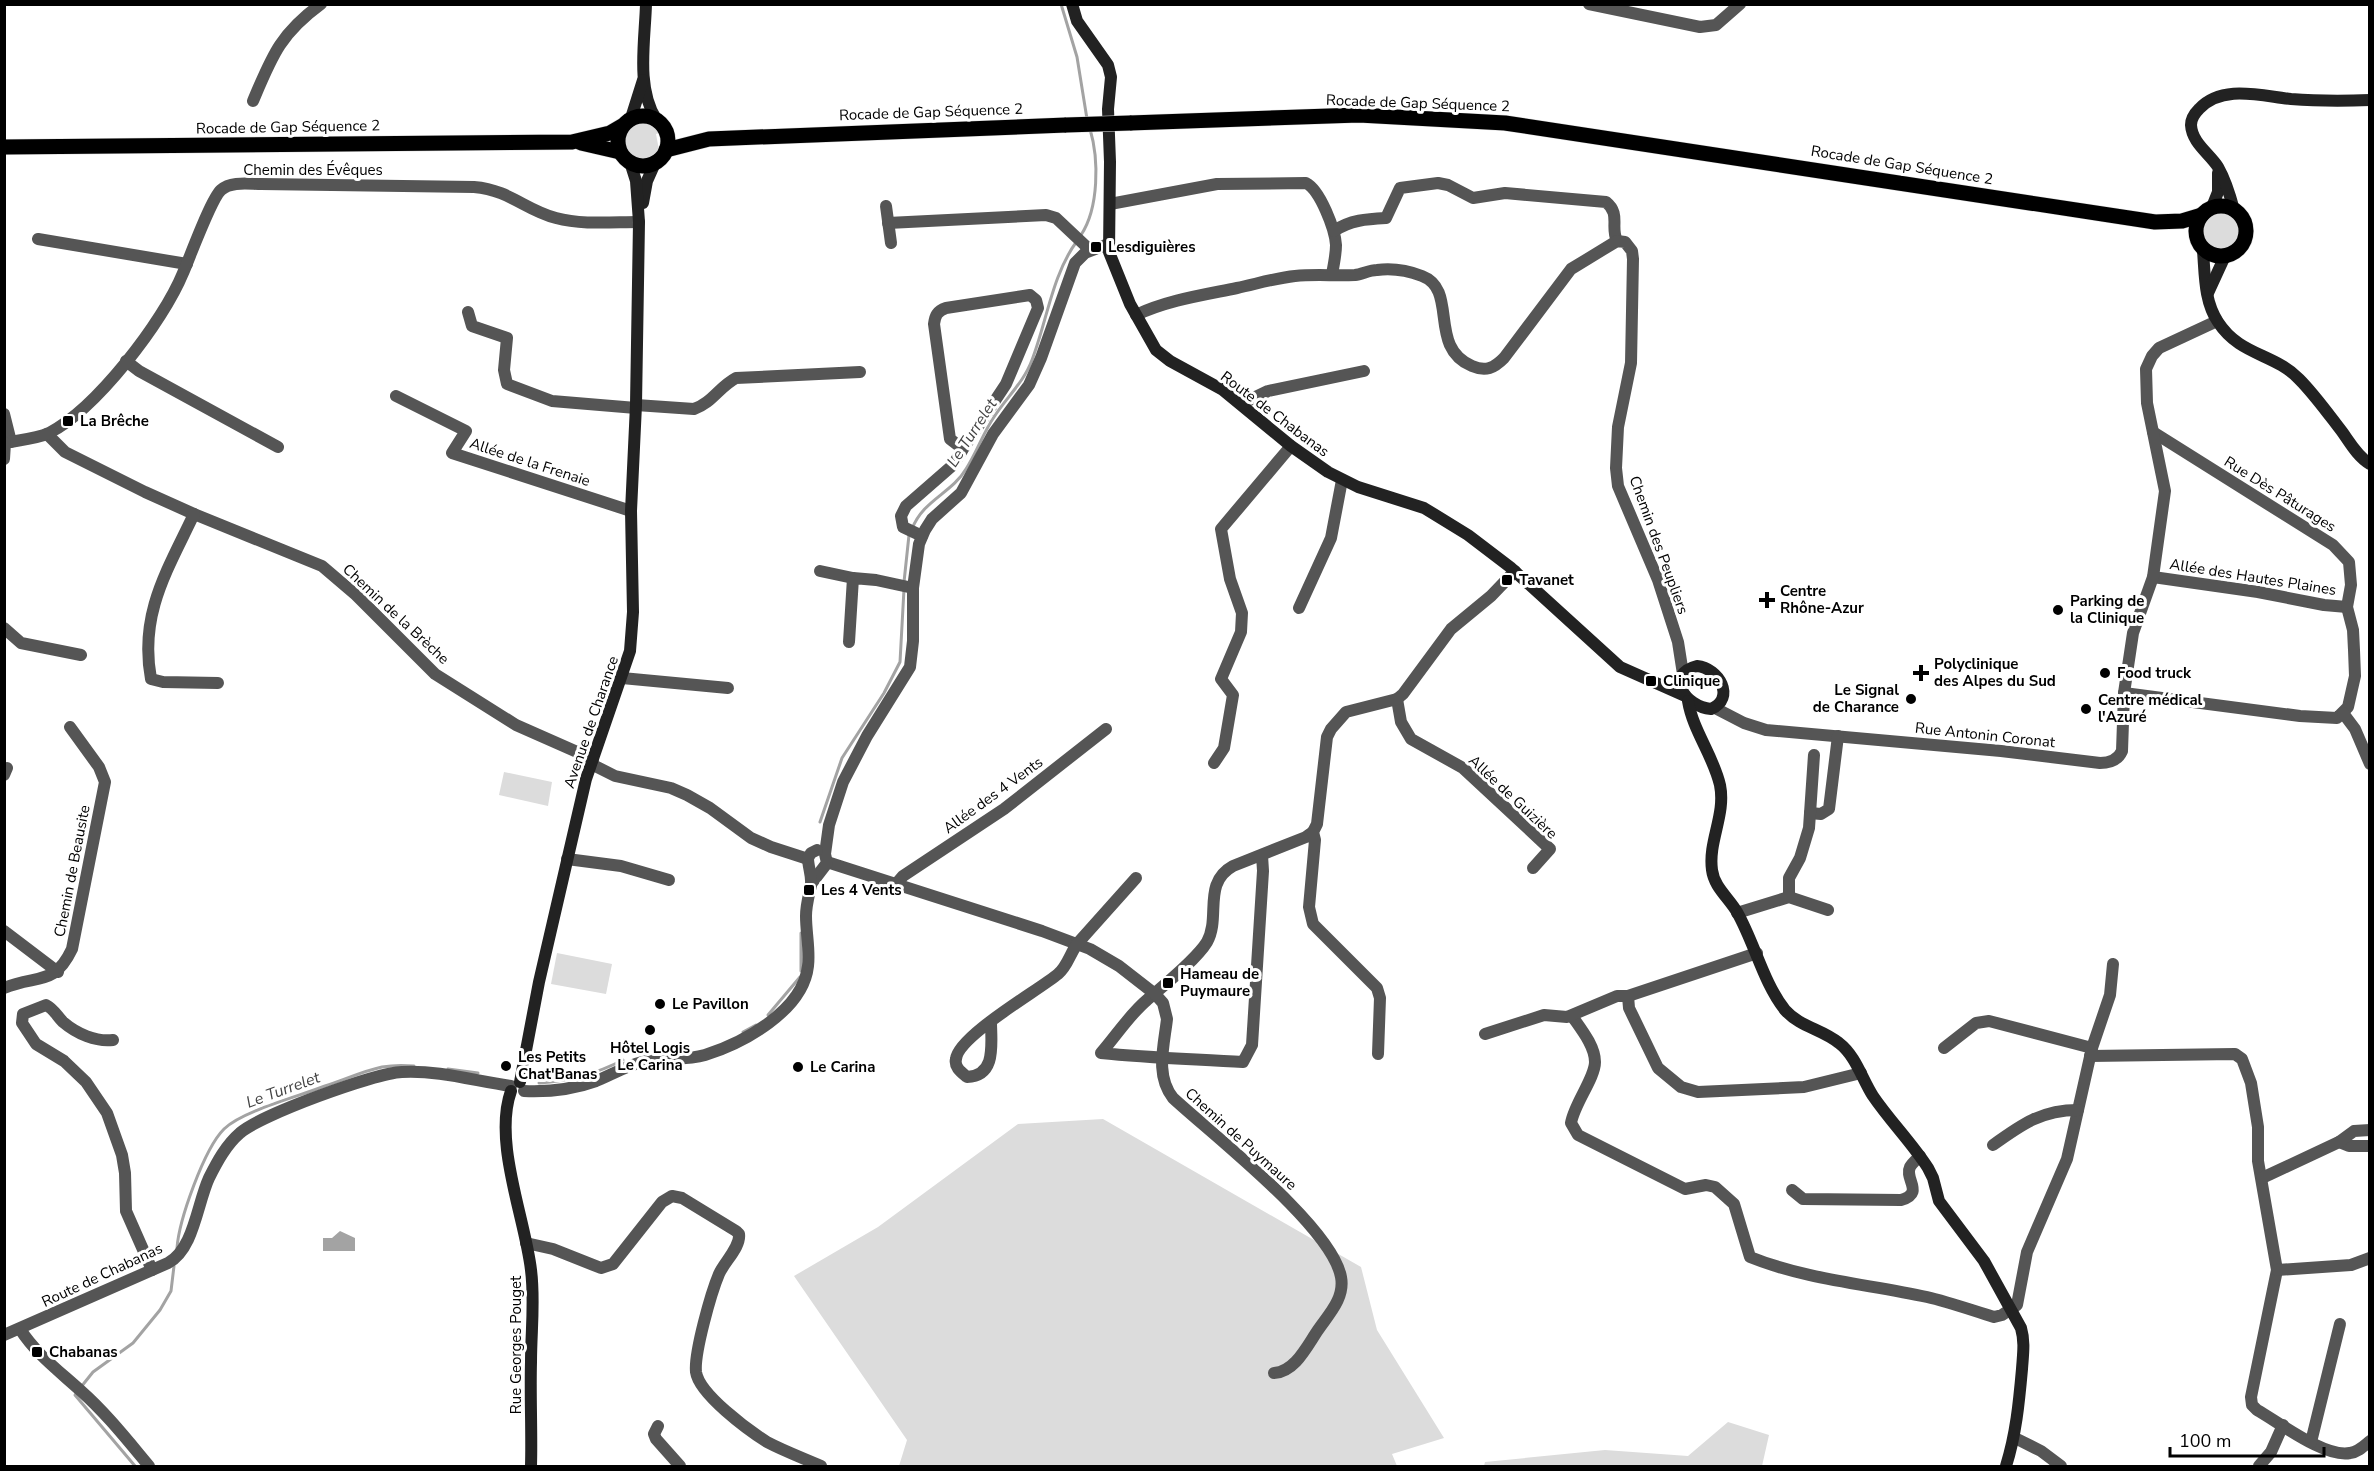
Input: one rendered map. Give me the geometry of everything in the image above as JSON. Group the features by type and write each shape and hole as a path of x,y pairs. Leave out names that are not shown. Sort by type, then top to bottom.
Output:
{"main road":[{"path":"644,116 660,124 668,142 666,150 655,163 642,166 625,157 618,139 626,122 644,116"},
{"name":"Rocade de Gap Séquence 2","path":"666,150 709,139 1359,116 1504,123 2155,222 2182,221 2207,211"},
{"name":"Rocade de Gap Séquence 2","path":"4,147 572,142 610,133 626,122"},
{"name":"Rocade de Gap Séquence 2","path":"660,124 709,139"},
{"name":"Rocade de Gap Séquence 2","path":"572,142 625,157"},
{"path":"2223,206 2234,210 2243,216 2247,224 2246,238 2239,250 2225,256 2200,246 2196,228 2207,211 2223,206"},
{"name":"Rocade de Gap Séquence 2","path":"2155,222 2200,246"}],"street":[{"path":"252,101 269,62 285,36 321,4"},
{"path":"646,4 644,79 651,111 660,124"},
{"name":"Route de Chabanas","path":"1072,4 1077,21 1108,64 1111,77 1108,109 1110,204 1108,244 1120,285 1156,350 1170,361 1223,390 1310,461 1342,480 1424,508 1468,535 1515,571 1620,667 1685,698"},
{"path":"1589,4 1700,27 1716,25 1740,4"},
{"path":"626,122 644,79"},
{"path":"2234,210 2225,180 2217,166 2196,141 2191,127 2194,115 2210,100 2228,94 2256,94 2292,99 2370,100"},
{"name":"Avenue de Charance","path":"517,1089 577,813 592,761 630,651 633,612 631,511 636,406 639,222 636,181 625,157"},
{"name":"Avenue de Charance","path":"639,222 647,181 655,163"},
{"path":"2207,211 2218,192 2220,180 2217,166"},
{"path":"1110,204 1217,184 1306,183 1312,186 1317,193 1334,231 1336,247 1332,274"},
{"name":"Chemin des Peupliers","path":"1334,231 1344,224 1386,218 1400,188 1438,183 1448,185 1473,198 1505,193 1606,202 1613,208 1616,216 1615,236 1623,243 1633,260 1631,363 1618,427 1616,468 1618,486 1658,580 1678,642 1682,676"},
{"name":"Chemin des Évêques","path":"7,442 46,434 83,408 126,361 163,312 187,264 214,198 228,186 239,184 490,188 554,218 595,222 639,222"},
{"path":"886,206 891,243"},
{"path":"888,223 1046,215 1056,218 1082,242 1108,244"},
{"path":"38,239 187,264"},
{"name":"Route de Chabanas","path":"10,1331 173,1260 183,1250 200,1201 222,1155 240,1133 264,1118 382,1075 400,1072 439,1074 517,1089 549,1090 593,1082 649,1060 703,1056 747,1038 766,1026 787,1005 806,976 807,905 811,884 843,782 852,761 910,667 914,641 907,587 920,535 932,519 961,493 993,434 1029,385 1079,256 1082,242"},
{"path":"1136,315 1183,299 1294,276 1356,275 1376,270 1400,270 1424,277 1434,284 1440,297 1450,348 1466,363 1486,370 1496,366 1504,358 1571,269 1623,243"},
{"path":"2200,246 2207,294 2217,321 2237,343 2253,353 2283,365 2299,379 2355,449 2370,464"},
{"path":"2207,294 2225,256"},
{"path":"920,535 905,528 901,522 901,516 906,506 952,465 963,449 1006,384 1038,308 1036,300 1030,295 946,308 940,310 935,316 934,324 950,439 963,449"},
{"path":"468,312 472,326 507,338 504,370 507,384 552,401 694,409 702,406 723,385 736,378 860,372"},
{"path":"2217,321 2166,343 2148,362 2145,385 2165,490 2153,577 2133,633 2124,693 2300,716 2337,718 2343,713 2355,729 2370,764"},
{"path":"126,361 148,376 279,447"},
{"path":"1241,404 1269,391 1365,371"},
{"name":"Allée de la Frenaie","path":"396,396 466,431 452,453 631,511"},
{"path":"4,414 7,442 4,459"},
{"name":"Rue Dès Pâturages","path":"2153,432 2333,545 2349,562 2351,585 2348,607 2353,630 2355,676 2348,707 2343,713"},
{"name":"Chemin de la Brèche","path":"46,434 65,452 194,514 322,566 356,595 435,674 516,725 592,761 615,776 671,788 687,795 710,808 751,838 771,847 818,860"},
{"path":"1214,763 1224,748 1233,695 1221,679 1241,632 1242,612 1230,579 1221,529 1291,446"},
{"path":"1299,608 1331,538 1342,480"},
{"path":"194,514 156,593 150,622 151,680 218,682"},
{"path":"820,571 907,587"},
{"path":"1262,855 1263,871 1252,1045 1243,1062 1101,1053 1146,1000 1155,994 1207,942 1215,888 1224,871 1313,832 1317,825 1327,737 1331,729 1346,712 1397,699 1403,694 1450,629 1491,596 1515,571"},
{"name":"Allée des Hautes Plaines","path":"2153,577 2348,607"},
{"path":"849,642 853,578"},
{"path":"4,628 21,643 81,655"},
{"name":"Chemin des Peupliers","path":"1678,642 1701,667"},
{"path":"1651,681 1682,676 1693,667 1701,667 1717,677 1732,708 1744,723"},
{"path":"1682,676 1690,716 1713,766 1721,792 1722,806 1712,845 1712,870 1719,888 1737,913 1784,1009 1793,1018 1838,1042 1847,1051 1882,1108 1920,1156 1934,1178 1939,1201 1984,1261 2012,1310 2025,1340 2020,1403 2006,1467"},
{"path":"622,678 728,688"},
{"name":"Rue Antonin Coronat","path":"1711,708 1766,730 2001,751 2100,764 2115,760 2122,751 2124,693"},
{"path":"1698,732 1702,718 1711,708 1721,702 1724,694"},
{"path":"1685,698 1711,708"},
{"name":"Allée de Guizière","path":"1397,699 1401,722 1412,738 1463,768 1550,849 1533,868"},
{"name":"Chemin de Beausite","path":"58,972 72,949 105,782 99,767 70,727"},
{"name":"Allée des 4 Vents","path":"897,884 903,876 1004,809 1106,729"},
{"path":"1810,813 1821,814 1829,809 1838,736"},
{"path":"1789,897 1789,878 1800,858 1809,828 1814,755"},
{"path":"1313,832 1315,840 1310,916 1313,924 1377,988 1380,998 1378,1054"},
{"path":"567,859 621,866 669,880"},
{"path":"818,860 1077,944 1105,956 1155,994"},
{"path":"992,1022 1014,1003 1066,967 1069,955 1077,944 1136,878"},
{"path":"1737,913 1789,897 1828,910"},
{"path":"4,932 58,972 4,988"},
{"path":"1485,1034 1544,1015 1572,1016 1617,996 1628,996 1757,953"},
{"path":"1572,1016 1592,1051 1595,1064 1573,1112 1572,1128 1578,1135 1685,1189 1706,1185 1715,1187 1734,1204 1750,1257 1770,1265 1849,1284 1927,1297 1994,1317 2012,1310 2017,1305 2027,1252 2067,1159 2091,1052 2110,995 2113,964"},
{"name":"Chemin de Puymaure","path":"1155,994 1163,1003 1166,1012 1162,1058 1163,1082 1173,1098 1296,1210 1315,1231 1338,1267 1341,1285 1338,1301 1297,1360 1286,1370 1274,1373"},
{"path":"1628,996 1629,1008 1658,1068 1681,1087 1698,1092 1804,1087 1861,1073"},
{"path":"114,1040 105,1041 84,1035 63,1022 46,1005 23,1014 22,1023 36,1044 64,1060 75,1070 107,1113 122,1155 126,1211 152,1270"},
{"path":"1944,1048 1976,1023 1989,1021 2091,1052 2239,1056 2251,1083 2258,1127 2258,1161 2277,1270 2251,1397 2252,1405 2323,1449 2339,1454 2356,1452 2370,1441"},
{"name":"Rue Georges Pouget","path":"517,1089 506,1118 507,1147 531,1270 533,1301 531,1467"},
{"path":"1993,1145 2019,1126 2056,1110 2079,1110"},
{"path":"2262,1178 2339,1142 2354,1131 2370,1130"},
{"path":"2339,1142 2349,1146 2370,1146"},
{"path":"1792,1190 1803,1199 1900,1200 1911,1194 1913,1189 1910,1166 1920,1156"},
{"path":"526,1243 553,1249 601,1268 607,1267 613,1264 662,1202 676,1196 740,1234 739,1241 723,1265 712,1295 701,1336 696,1372 702,1388 719,1406 767,1441 821,1467"},
{"path":"2277,1270 2351,1265 2370,1258"},
{"path":"2311,1442 2340,1324"},
{"path":"10,1331 79,1389 122,1433 149,1467"},
{"path":"2259,1467 2271,1452 2283,1425"},
{"path":"658,1426 654,1434 656,1439 680,1467"},
{"path":"2014,1438 2041,1451 2061,1467"}],"shaded area":[{"path":"641,122 651,124 659,133 656,134 659,150 647,159 632,157 623,144 627,129"},
{"path":"2221,213 2234,219 2240,232 2234,245 2221,251 2208,245 2202,232 2208,219"},
{"path":"504,772 552,782 548,806 499,795"},
{"path":"557,953 612,964 606,994 551,984"},
{"path":"1103,1119 1361,1267 1377,1330 1444,1438 1392,1454 1397,1466 899,1466 907,1440 794,1276 878,1227 1018,1124"},
{"path":"340,1231 355,1238 355,1251 323,1251 323,1238 332,1238"},
{"path":"1728,1422 1769,1435 1762,1466 1484,1466 1485,1462 1605,1450 1688,1456"}],"waterway":[{"name":"Le Turrelet","path":"1061,4 1077,57 1087,119"},
{"name":"Le Turrelet","path":"1081,235 1091,211 1096,183 1095,154 1090,129"},
{"name":"Le Turrelet","path":"912,529 923,511 960,477 970,463 990,423 1024,376 1032,360 1056,283 1077,241"},
{"name":"Le Turrelet","path":"904,582 909,535"},
{"name":"Le Turrelet","path":"820,822 842,758 884,693 900,662 904,589"},
{"name":"Le Turrelet","path":"801,933 801,971"},
{"name":"Le Turrelet","path":"768,1015 800,977"},
{"name":"Le Turrelet","path":"743,1032 756,1025"},
{"name":"Le Turrelet","path":"539,1083 582,1076 623,1060"},
{"name":"Le Turrelet","path":"177,1248 187,1203 201,1168 216,1139 232,1122 272,1104 368,1071 390,1066 414,1066"},
{"name":"Le Turrelet","path":"448,1069 478,1073"},
{"name":"Le Turrelet","path":"81,1387 93,1372 133,1343 160,1310 171,1291 174,1266"},
{"name":"Le Turrelet","path":"77,1392 75,1395 135,1466"}],"place":[{"name":"Lesdiguières","path":"1096,247"},
{"name":"La Brêche","path":"68,421"},
{"name":"Tavanet","path":"1507,580"},
{"name":"Centre Rhône-Azur","path":"1767,600"},
{"name":"Parking de la Clinique","path":"2058,610"},
{"name":"Polyclinique des Alpes du Sud","path":"1921,673"},
{"name":"Food truck","path":"2105,673"},
{"name":"Clinique","path":"1651,681"},
{"name":"Le Signal de Charance","path":"1911,699"},
{"name":"Centre médical l'Azuré","path":"2086,709"},
{"name":"Les 4 Vents","path":"809,890"},
{"name":"Hameau de Puymaure","path":"1168,983"},
{"name":"Le Pavillon","path":"660,1004"},
{"name":"Hôtel Logis Le Carina","path":"650,1030"},
{"name":"Les Petits Chat'Banas","path":"506,1066"},
{"name":"Le Carina","path":"798,1067"},
{"name":"Chabanas","path":"37,1352"}]}
